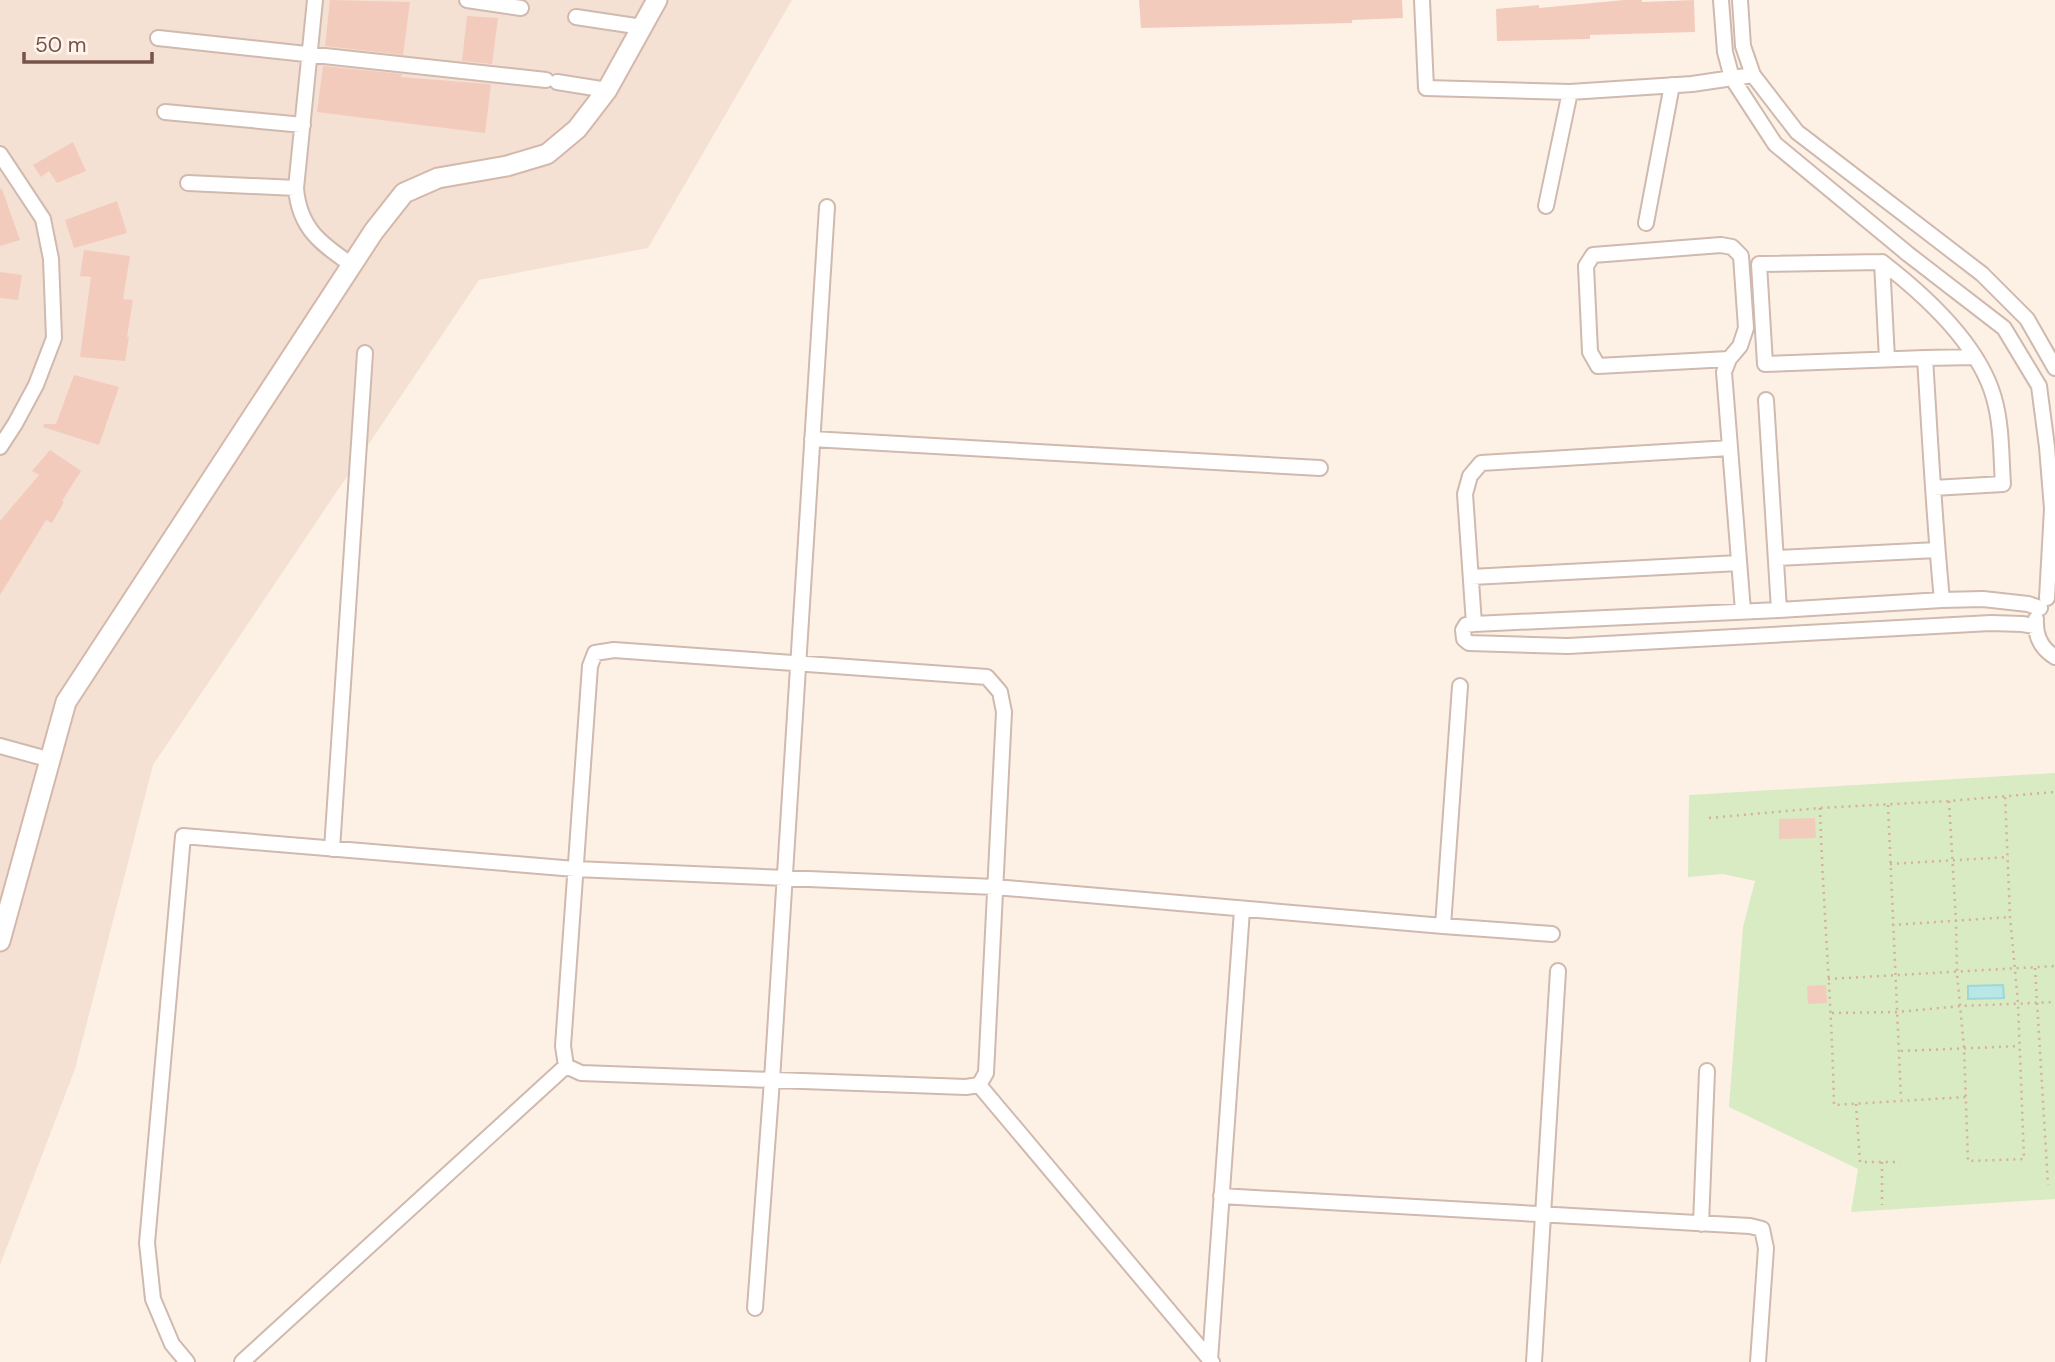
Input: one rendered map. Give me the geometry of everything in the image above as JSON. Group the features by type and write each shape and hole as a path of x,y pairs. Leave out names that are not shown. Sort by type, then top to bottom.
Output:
{"street":[{"path":"315,0 296,188 298,208 308,227 331,251 352,265"},
{"path":"467,0 521,8"},
{"path":"0,941 66,702 374,232 404,193 438,178 507,166 547,154 577,130 607,90 657,0"},
{"path":"1422,0 1426,88 1570,92 1672,85 1753,75"},
{"path":"1721,0 1725,52 1732,78 1775,144 1908,254 2004,328 2039,386 2052,509 2047,600 2035,626 2042,646 2055,657"},
{"path":"1740,0 1743,46 1753,75 1797,132 1982,274 2027,319 2055,368"},
{"path":"576,17 642,27"},
{"path":"158,38 551,81 607,90"},
{"path":"1646,223 1672,85"},
{"path":"1546,206 1570,92"},
{"path":"165,112 303,125"},
{"path":"0,154 43,219 51,259 54,338 36,384 0,447"},
{"path":"188,183 296,188"},
{"path":"755,1308 827,207"},
{"path":"1729,359 1598,366 1590,352 1586,266 1593,255 1721,245 1732,247 1741,256 1746,328 1740,346 1729,359 1724,372 1740,563 1759,636"},
{"path":"1882,262 1887,359"},
{"path":"1933,488 2003,484 1999,426 1994,399 1975,356 1931,304 1882,262 1759,264 1765,364 1975,356"},
{"path":"332,849 365,353"},
{"path":"1925,358 1942,600"},
{"path":"1766,400 1780,610"},
{"path":"812,439 1320,468"},
{"path":"1474,624 1465,494 1470,476 1481,463 1730,448"},
{"path":"1776,558 1937,550"},
{"path":"1471,577 1740,563"},
{"path":"2035,626 1991,623 1568,646 1469,643 1464,639 1463,630 1466,625 1474,624 1942,600 2047,600"},
{"path":"566,1066 562,1046 590,666 594,653 614,650 987,677 1000,692 1004,712 986,1073 979,1085"},
{"path":"1443,926 1460,686"},
{"path":"0,746 51,760"},
{"path":"187,1362 172,1345 153,1299 147,1243 183,836 575,869 995,887 1242,910 1552,934"},
{"path":"1211,1361 1242,910"},
{"path":"1534,1362 1558,971"},
{"path":"566,1066 581,1073 966,1087 979,1085"},
{"path":"242,1362 566,1066"},
{"path":"1701,1224 1707,1071"},
{"path":"979,1085 1211,1361"},
{"path":"1222,1196 1750,1226 1762,1229 1766,1248 1758,1362"}],"path":[{"path":"1709,818 2055,792"},
{"path":"1949,802 1968,1161 2024,1159 2006,795"},
{"path":"1888,805 1901,1100"},
{"path":"1820,808 1832,1013 1834,1105 1966,1097"},
{"path":"1890,864 2009,857"},
{"path":"1892,925 2010,916"},
{"path":"1828,979 2055,966"},
{"path":"2035,967 2048,1185"},
{"path":"1832,1013 1897,1012 2055,1002"},
{"path":"1900,1051 2020,1046"},
{"path":"1856,1104 1860,1162 1900,1162"},
{"path":"1882,1162 1882,1205"}],"shaded area":[{"path":"0,0 792,0 648,248 479,280 153,765 75,1069 0,1265"}],"green space":[{"path":"2055,773 2055,1199 1851,1212 1858,1169 1729,1107 1743,927 1755,881 1723,874 1688,877 1689,795"}],"water":[{"path":"2003,985 2004,998 1968,999 1968,986"}],"building":[{"path":"330,0 410,2 403,55 325,46"},
{"path":"1139,0 1402,0 1403,18 1352,20 1352,23 1141,28"},
{"path":"1624,0 1694,0 1695,32 1590,35 1590,39 1497,41 1496,9"},
{"path":"467,16 498,18 492,64 462,61"},
{"path":"323,66 402,74 401,77 489,84 485,133 317,112"},
{"path":"73,142 86,171 57,183 49,171 41,177 33,165"},
{"path":"0,189 20,240 0,246"},
{"path":"117,201 127,233 74,248 65,220"},
{"path":"84,250 130,256 123,299 133,300 125,361 80,357 91,277 80,276"},
{"path":"0,272 22,275 18,300 0,298"},
{"path":"74,375 119,387 99,445 43,427 44,424 56,424"},
{"path":"50,450 81,471 52,523 46,520 0,595 0,521 39,475 32,471"},
{"path":"1815,818 1816,838 1779,839 1779,819"},
{"path":"1826,985 1827,1003 1808,1004 1807,986"}]}
